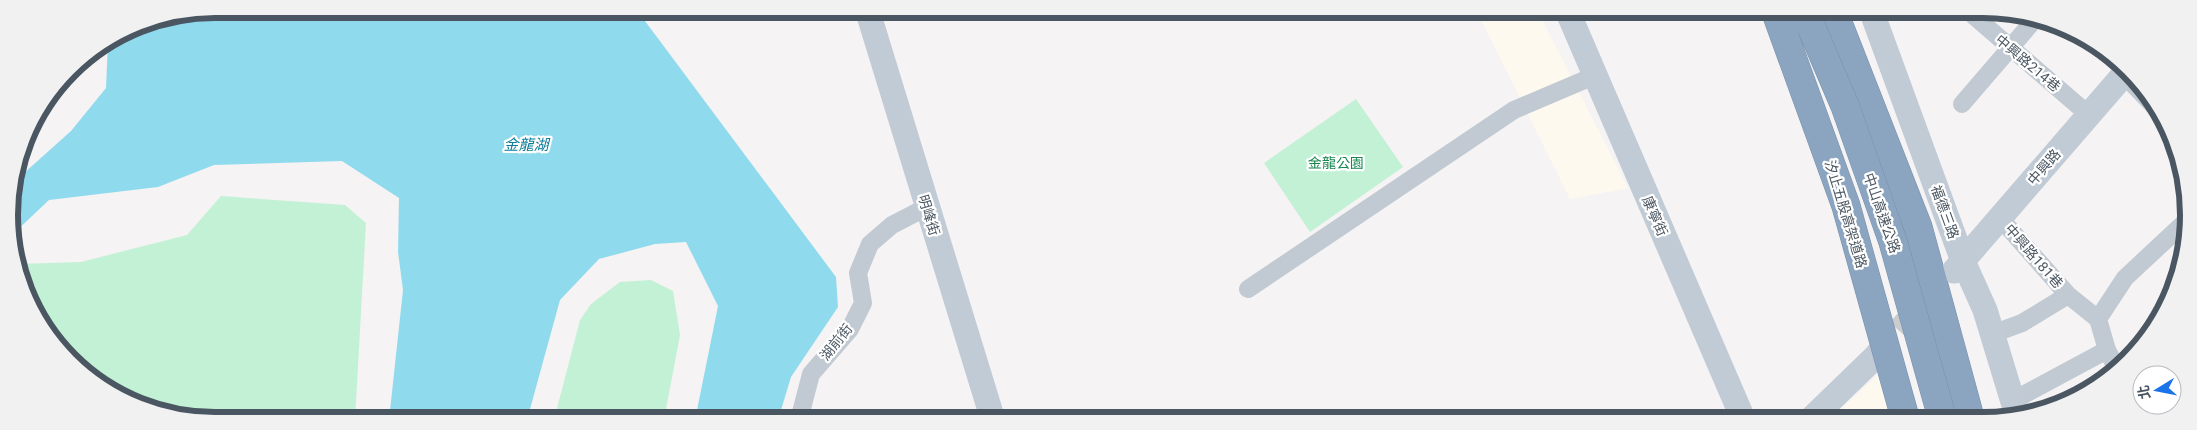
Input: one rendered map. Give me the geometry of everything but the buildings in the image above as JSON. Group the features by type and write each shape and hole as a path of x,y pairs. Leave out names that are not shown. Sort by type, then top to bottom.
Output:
{"highway":[{"name":"汐止五股高架道路","path":"1778,18 1846,206 1903,412"},
{"name":"中山高速公路","path":"1807,18 1845,106 1893,242 1940,412"},
{"name":"中山高速公路","path":"1836,18 1918,227 1969,412"}],"street":[{"name":"明峰街","path":"870,18 991,412"},
{"name":"康寧街","path":"1570,18 1740,412"},
{"name":"福德三路","path":"1874,18 1958,266 1985,310 2014,408"},
{"name":"中興路214巷","path":"1976,18 2089,115"},
{"path":"1962,104 2030,23"},
{"path":"1248,289 1514,110 1594,76"},
{"name":"中興路","path":"1958,266 2123,76"},
{"name":"湖前街","path":"801,412 811,374 850,329 863,303 858,273 870,244 892,225 927,208"},
{"name":"中興路181巷","path":"2000,218 2068,295 2098,319"},
{"path":"2113,362 2107,350 2098,319 2125,278 2179,228"},
{"path":"1992,334 2022,323 2068,295"},
{"path":"2014,408 2107,350"},
{"path":"1818,412 1872,360"}],"shaded area":[{"path":"1480,18 1541,18 1628,188 1570,199"},
{"path":"1879,374 1888,412 1838,412"}],"green space":[{"name":"金龍公園","path":"1356,99 1403,167 1310,232 1264,163"},
{"path":"221,196 345,205 366,223 355,412 202,412 176,409 139,397 105,379 75,355 44,314 23,264 81,262 187,235"},
{"path":"651,280 673,291 680,335 666,412 556,412 580,320 591,304 620,282"}],"water":[{"name":"金龍湖","path":"643,18 836,277 838,307 791,377 780,412 697,412 718,306 686,242 655,244 599,259 560,300 529,412 390,412 403,290 398,252 399,198 342,161 214,165 158,187 49,200 18,229 18,202 21,176 71,131 106,88 108,49 152,28 189,19"}],"tunnel":[{"path":"1874,358 1948,277"}]}
